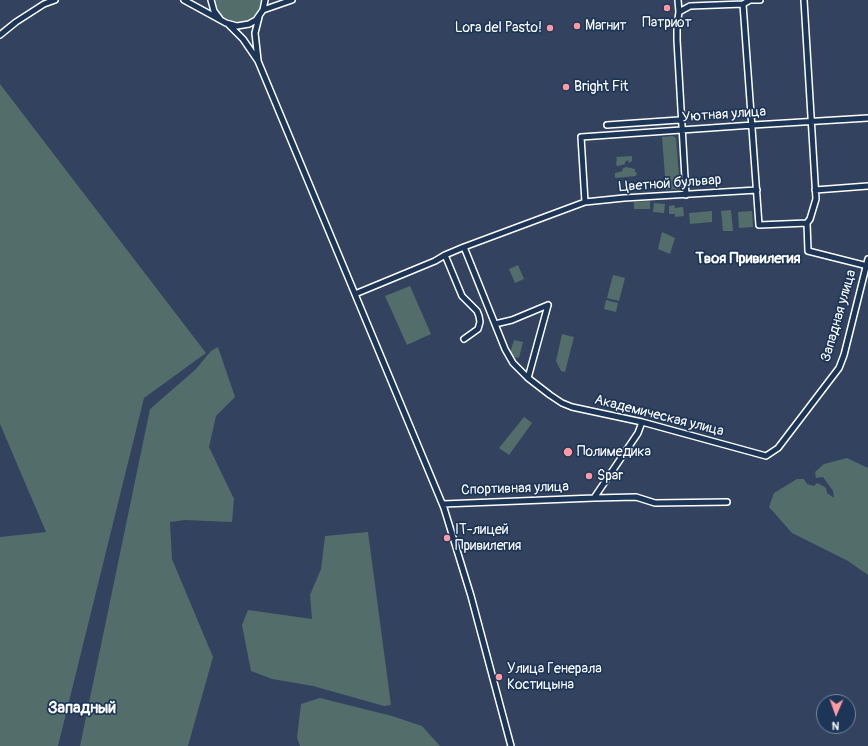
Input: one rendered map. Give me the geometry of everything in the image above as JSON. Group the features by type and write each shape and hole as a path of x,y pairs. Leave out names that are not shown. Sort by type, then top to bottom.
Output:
{"street":[{"path":"0,35 16,22 44,4 55,0"},
{"path":"184,0 229,25 243,39 258,61 443,504 469,589 511,746"},
{"path":"211,0 214,11 222,21"},
{"path":"258,61 255,33 265,0"},
{"path":"263,10 292,0"},
{"path":"678,0 679,12 677,40 681,130 686,195"},
{"path":"679,12 690,6 743,4 750,0 760,0"},
{"path":"804,0 816,199 810,219 807,223 808,251 867,266"},
{"path":"743,4 753,125 759,225 807,223"},
{"path":"229,25 245,25 253,22 259,17"},
{"name":"Уютная улица","path":"585,202 581,137 868,118"},
{"path":"607,125 681,121"},
{"path":"815,190 868,186"},
{"name":"Цветной бульвар","path":"355,294 435,261 464,247 585,202 624,198 756,190"},
{"name":"Академическая улица","path":"464,247 505,349 513,363 528,378 550,395 567,405 642,422 766,456 778,448 830,378"},
{"path":"445,255 462,296 477,311 479,316 480,322 478,329 464,339"},
{"name":"Западная улица","path":"830,378 839,368 844,355 868,259"},
{"path":"495,324 512,320 548,305 528,378"},
{"path":"594,498 638,433 642,422"},
{"name":"Спортивная улица","path":"443,504 594,498 636,498 655,504 727,502"}],"green space":[{"path":"215,0 262,0 259,9 250,20 239,22 232,21 222,16"},
{"path":"0,84 206,353 144,398 58,746 0,746 0,537 46,532 0,424"},
{"path":"673,136 676,138 680,189 666,190 662,137"},
{"path":"632,156 632,161 629,163 628,160 625,164 617,166 616,157"},
{"path":"626,167 635,169 635,172 637,173 636,176 615,178 615,173 623,171 622,169"},
{"path":"650,201 650,209 634,209 634,202"},
{"path":"654,203 665,204 664,213 653,212"},
{"path":"674,205 675,208 683,207 684,216 675,217 675,214 669,214 669,206"},
{"path":"731,210 733,231 723,231 721,211"},
{"path":"712,211 712,222 690,224 689,213"},
{"path":"752,211 753,227 739,228 738,212"},
{"path":"662,232 675,238 670,254 658,249"},
{"path":"518,265 524,279 515,283 509,269"},
{"path":"613,275 625,278 619,301 607,298"},
{"path":"410,286 431,334 407,345 385,296"},
{"path":"606,300 618,303 616,312 604,309"},
{"path":"562,334 574,337 565,372 561,371 556,361"},
{"path":"514,340 523,342 519,358 509,356"},
{"path":"218,347 235,397 216,416 209,447 234,499 232,522 185,520 170,522 172,559 213,657 188,746 80,746 150,409 195,370 211,351"},
{"path":"524,417 532,423 509,455 499,448"},
{"path":"847,458 868,468 868,575 848,561 792,533 769,507 774,493 797,479 804,479 807,484 814,486 817,483 823,486 826,488 827,493 834,498 833,491 823,477 816,478 815,472 824,464"},
{"path":"368,532 391,705 384,706 313,686 272,679 251,671 242,625 248,610 312,619 310,595 321,569 325,536"},
{"path":"320,698 392,716 422,726 440,746 300,746 297,738 301,704"}],"place":[{"name":"Патриот","path":"667,8"},
{"name":"Магнит","path":"577,26"},
{"name":"Lora del Pasto!","path":"550,28"},
{"name":"Bright Fit","path":"566,87"},
{"name":"Полимедика","path":"568,452"},
{"name":"Spar","path":"589,476"},
{"name":"IT-лицей Привилегия","path":"447,538"},
{"name":"Улица Генерала Костицына","path":"499,677"}],"district":[{"name":"Твоя Привилегия","path":"748,259"},
{"name":"Западный","path":"82,709"}]}
